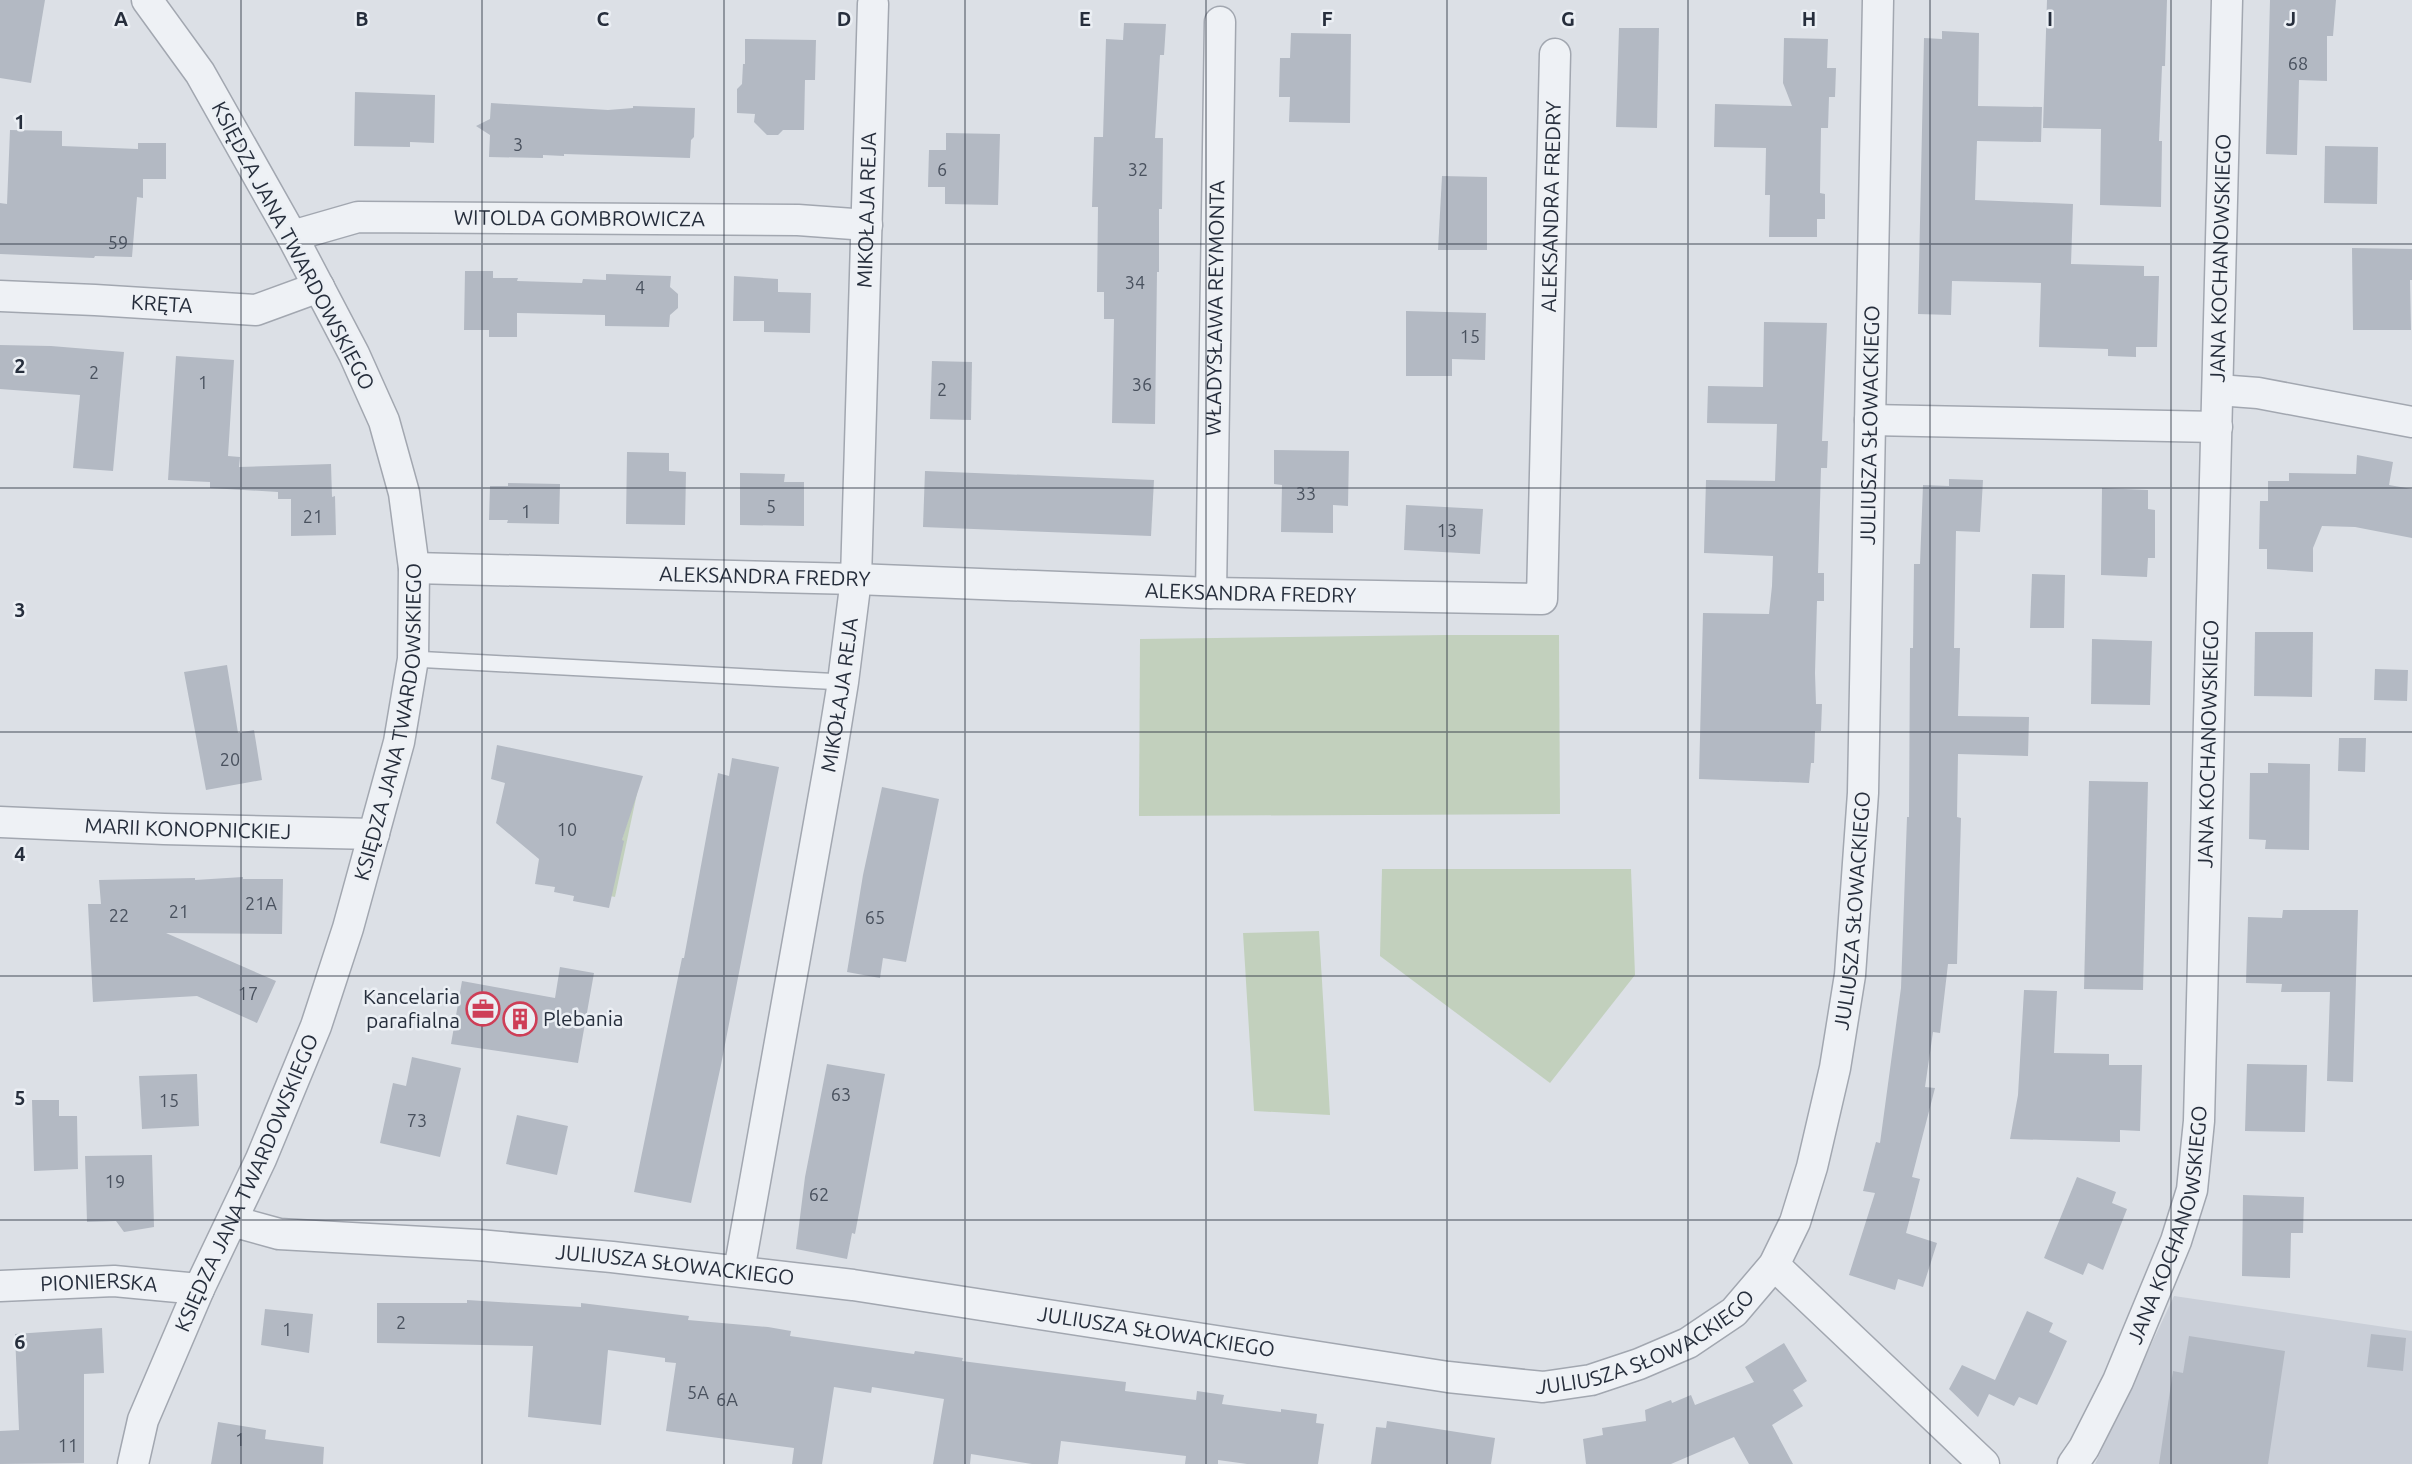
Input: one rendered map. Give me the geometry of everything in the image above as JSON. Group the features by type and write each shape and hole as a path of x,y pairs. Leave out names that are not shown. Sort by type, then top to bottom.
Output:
{"street":[{"name":"KSIĘDZA JANA TWARDOWSKIEGO","path":"132,1464 143,1420 199,1289 261,1159 316,1026 348,928 399,742 413,659 414,568 404,493 384,421 354,354 292,236 200,73 147,0"},
{"name":"JULIUSZA SŁOWACKIEGO","path":"232,1221 279,1234 489,1246 612,1257 853,1285 1448,1377 1543,1387 1591,1380 1638,1364 1688,1342 1734,1312 1774,1265 1795,1222 1812,1167 1835,1068 1851,975 1863,793 1878,0"},
{"name":"JANA KOCHANOWSKIEGO","path":"2073,1464 2084,1448 2118,1381 2176,1241 2192,1190 2199,1121 2227,0"},
{"name":"MIKOŁAJA REJA","path":"739,1271 843,682 856,579 873,4"},
{"name":"WŁADYSŁAWA REYMONTA","path":"1211,593 1220,22"},
{"name":"ALEKSANDRA FREDRY","path":"414,568 856,579 1211,593 1542,599 1555,54"},
{"name":"WITOLDA GOMBROWICZA","path":"292,236 358,216 798,220 867,225"},
{"name":"KRĘTA","path":"0,296 256,310 319,287"},
{"path":"2218,390 2258,393 2412,422"},
{"path":"1870,420 2217,427"},
{"name":"MARII KONOPNICKIEJ","path":"0,822 374,834"},
{"path":"1774,1265 1984,1464"},
{"name":"PIONIERSKA","path":"0,1286 114,1281 199,1289"}],"lane":[{"path":"413,659 843,682"}],"shaded area":[{"path":"2174,1296 2412,1331 2412,1464 2095,1464"}],"green space":[{"path":"1559,635 1560,814 1139,816 1140,639"},
{"path":"639,784 615,897 605,895"},
{"path":"1382,869 1631,869 1635,975 1550,1083 1380,956"},
{"path":"1319,931 1330,1115 1254,1111 1243,933"}],"building":[{"path":"0,0 45,0 31,83 0,78"},
{"path":"2047,0 2167,0 2159,141 2162,141 2161,207 2100,205 2101,129 2043,128"},
{"path":"2270,0 2336,0 2333,36 2327,36 2327,81 2299,80 2297,155 2266,154"},
{"path":"1124,23 1166,24 1164,55 1160,55 1155,138 1163,138 1162,209 1159,209 1159,272 1157,272 1155,424 1112,423 1114,319 1104,319 1104,292 1097,292 1098,207 1092,207 1094,137 1103,137 1106,39 1123,40"},
{"path":"1619,28 1659,28 1657,128 1616,127"},
{"path":"1942,31 1979,33 1978,106 2042,107 2041,142 1977,141 1975,200 2073,204 2071,264 2144,266 2144,276 2159,276 2157,347 2136,347 2136,357 2108,356 2108,349 2039,347 2041,283 1952,281 1951,315 1918,314 1924,38 1942,39"},
{"path":"1291,33 1351,34 1350,123 1289,122 1290,97 1279,97 1280,58 1290,58"},
{"path":"1784,38 1828,39 1827,68 1836,68 1835,97 1829,97 1828,128 1821,128 1820,193 1825,194 1825,219 1817,219 1817,237 1769,237 1770,195 1765,195 1766,148 1714,147 1715,104 1792,106 1783,83"},
{"path":"745,39 816,40 815,80 805,80 804,130 783,130 778,135 767,135 754,122 755,114 737,113 737,89 742,84 743,64 745,64"},
{"path":"355,92 435,95 434,143 410,142 410,147 354,146"},
{"path":"491,103 608,110 633,108 633,106 695,108 694,137 691,140 690,158 564,154 564,156 543,155 543,158 489,157 490,135 476,126 490,119"},
{"path":"10,130 62,131 62,146 138,149 138,143 166,143 166,179 143,179 143,198 137,197 132,257 95,256 94,258 0,254 0,203 7,204"},
{"path":"946,133 1000,134 998,205 945,204 945,187 928,187 929,150 946,150"},
{"path":"2325,146 2378,147 2377,204 2324,203"},
{"path":"1442,176 1487,177 1487,250 1438,250"},
{"path":"2352,248 2412,249 2411,330 2353,330"},
{"path":"465,271 493,271 493,278 518,278 517,281 582,283 583,279 606,280 606,274 671,276 670,287 678,294 678,308 670,315 669,327 605,326 605,315 517,313 517,337 489,337 489,330 464,330"},
{"path":"734,276 778,279 778,292 811,293 810,333 764,332 764,321 733,321"},
{"path":"1406,311 1486,313 1485,360 1452,359 1452,376 1406,376"},
{"path":"1764,322 1827,323 1822,441 1828,441 1827,468 1821,468 1818,573 1824,573 1824,601 1817,601 1815,673 1816,704 1822,704 1821,731 1815,731 1814,763 1811,763 1809,783 1699,779 1703,613 1769,614 1773,556 1704,553 1706,480 1775,481 1777,424 1707,423 1708,386 1763,387"},
{"path":"0,345 51,346 124,352 113,471 73,468 80,395 0,389"},
{"path":"176,356 234,360 228,456 240,457 239,467 331,464 336,535 291,536 291,499 278,499 278,492 210,488 210,482 168,480"},
{"path":"932,361 972,362 971,420 930,419"},
{"path":"1274,450 1349,451 1348,506 1333,505 1333,533 1281,532 1282,485 1274,484"},
{"path":"627,452 669,453 669,471 686,472 685,525 626,524"},
{"path":"2357,455 2393,462 2389,485 2412,489 2412,538 2355,527 2322,526 2313,548 2313,572 2267,569 2267,549 2259,549 2260,501 2268,501 2268,481 2289,481 2289,473 2356,474"},
{"path":"925,471 1154,480 1151,536 923,527"},
{"path":"740,473 785,474 784,482 804,482 804,526 740,525"},
{"path":"1949,479 1983,480 1980,532 1956,531 1954,648 1960,648 1958,716 2029,717 2028,756 1958,754 1957,817 1961,818 1957,964 1948,964 1940,1033 1933,1032 1925,1087 1935,1088 1912,1177 1920,1179 1906,1233 1937,1243 1923,1287 1898,1279 1895,1290 1849,1275 1875,1193 1863,1191 1876,1142 1880,1143 1901,988 1907,817 1909,817 1910,648 1913,648 1914,564 1920,564 1923,485 1949,486"},
{"path":"508,483 560,484 559,524 507,523 508,520 489,520 490,486 508,486"},
{"path":"2102,488 2148,490 2148,509 2155,510 2155,558 2148,558 2147,577 2101,575"},
{"path":"1406,505 1483,509 1480,554 1404,550"},
{"path":"2032,574 2065,575 2064,628 2030,628"},
{"path":"2255,632 2313,632 2312,697 2254,696"},
{"path":"2092,639 2152,641 2150,705 2091,704"},
{"path":"227,665 238,733 254,730 262,780 206,790 184,672"},
{"path":"2375,669 2408,670 2407,701 2374,700"},
{"path":"2339,738 2366,738 2365,772 2338,771"},
{"path":"497,745 643,776 622,840 624,841 609,908 573,901 574,896 554,892 555,887 535,884 539,859 496,823 505,783 491,779"},
{"path":"732,758 779,767 721,1065 691,1203 634,1192 682,958 684,958 718,773 729,776"},
{"path":"2268,763 2310,764 2309,850 2265,849 2266,840 2249,839 2250,773 2268,773"},
{"path":"2089,781 2148,782 2143,990 2084,989"},
{"path":"882,787 939,799 906,962 883,958 880,978 847,972 863,875"},
{"path":"243,877 243,879 283,879 282,934 166,933 276,981 257,1023 197,996 93,1002 88,904 101,904 99,880 195,878 195,880"},
{"path":"2283,910 2358,910 2353,1082 2327,1081 2330,992 2281,992 2282,984 2246,983 2248,917 2282,918"},
{"name":"Plebania","path":"560,967 594,973 578,1063 451,1044 462,981 555,998"},
{"path":"2024,990 2057,991 2054,1053 2109,1054 2109,1065 2142,1065 2140,1131 2120,1130 2120,1142 2010,1139 2018,1095"},
{"path":"412,1057 461,1068 440,1157 380,1143 393,1083 406,1086"},
{"path":"827,1064 885,1074 855,1234 852,1233 847,1259 796,1249 805,1177"},
{"path":"2247,1064 2307,1065 2305,1132 2245,1131"},
{"path":"197,1074 199,1126 142,1129 139,1076"},
{"path":"32,1100 59,1100 59,1116 77,1116 78,1169 34,1171"},
{"path":"517,1115 568,1126 557,1175 506,1164"},
{"path":"152,1155 154,1227 124,1232 116,1221 87,1222 85,1156"},
{"path":"2077,1177 2116,1192 2112,1203 2127,1209 2103,1270 2088,1263 2083,1275 2044,1258"},
{"path":"2243,1195 2304,1197 2303,1233 2291,1233 2290,1278 2242,1276"},
{"path":"467,1300 581,1307 581,1303 689,1316 688,1320 791,1331 790,1336 914,1354 915,1351 963,1358 962,1361 1126,1382 1125,1391 1196,1400 1197,1391 1224,1395 1222,1404 1317,1414 1316,1423 1324,1424 1318,1464 1247,1464 1218,1460 1218,1464 1185,1464 1186,1456 1061,1441 1058,1464 1032,1464 971,1454 970,1464 933,1464 944,1399 872,1387 871,1393 834,1387 822,1464 792,1464 794,1448 666,1431 676,1363 665,1362 665,1358 608,1350 601,1425 528,1417 533,1346 377,1343 377,1303 467,1303"},
{"path":"265,1309 313,1314 309,1353 261,1345"},
{"path":"2027,1311 2053,1323 2049,1332 2067,1341 2052,1374 2037,1405 2019,1397 2014,1406 1989,1394 1978,1417 1949,1389 1962,1365 1995,1380"},
{"path":"102,1328 104,1373 84,1374 84,1463 0,1464 0,1431 19,1430 15,1334"},
{"path":"2371,1334 2406,1338 2403,1371 2367,1367"},
{"path":"2189,1336 2285,1351 2268,1464 2159,1464 2173,1371 2183,1373"},
{"path":"1784,1343 1807,1381 1793,1390 1803,1406 1772,1425 1793,1464 1749,1464 1734,1437 1671,1464 1586,1464 1583,1439 1603,1435 1602,1428 1646,1421 1645,1410 1671,1400 1672,1403 1691,1395 1695,1405 1754,1382 1745,1367"},
{"path":"1387,1421 1495,1438 1491,1464 1371,1464 1376,1427 1386,1428"},
{"path":"218,1422 266,1430 265,1439 324,1447 323,1464 211,1464"}],"place":[{"name":"Kancelaria parafialna","path":"483,1009"},
{"name":"Plebania","path":"520,1019"}]}
